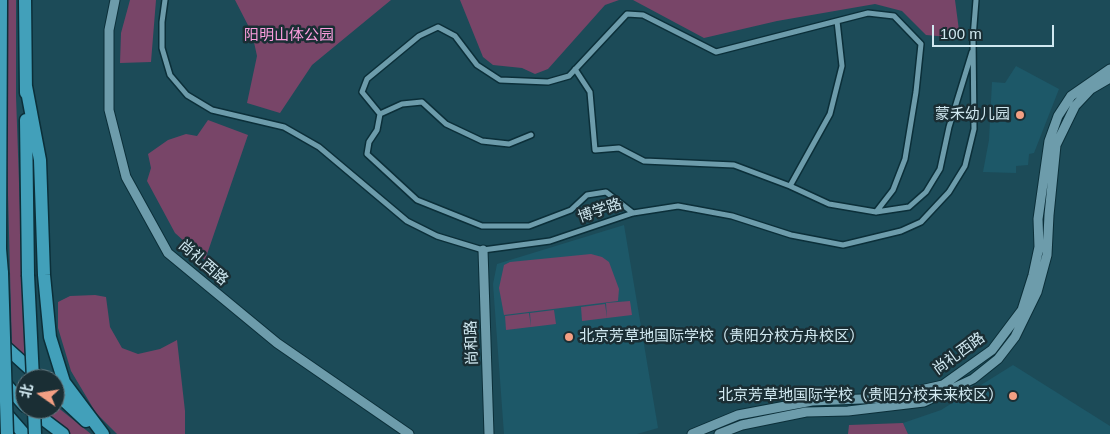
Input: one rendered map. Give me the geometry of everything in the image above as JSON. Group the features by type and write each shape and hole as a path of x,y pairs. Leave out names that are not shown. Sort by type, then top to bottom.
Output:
{"highway":[{"path":"1,0 0,248 8,434"},
{"path":"25,0 28,275 33,369"},
{"path":"26,86 40,160 44,275 50,338 64,382 102,434"},
{"path":"0,342 29,369"},
{"path":"0,378 15,394"},
{"path":"65,401 102,434"},
{"path":"0,407 24,434"},
{"path":"31,419 35,434"},
{"path":"37,419 49,434"},
{"path":"43,419 63,434"},
{"path":"0,426 8,434"}],"street":[{"name":"尚礼西路","path":"115,0 109,30 109,110 126,177 168,253 277,343 408,434"},
{"name":"博学路","path":"165,0 162,22 162,48 170,75 187,95 212,110 284,127 319,147 407,221 437,236 483,250 550,241 633,213 678,206 732,216 791,235 843,246 901,231 921,222 949,192 965,166 974,129 973,46 976,0"},
{"path":"633,213 606,192 587,195 571,210 530,226 482,226 417,200 367,154 369,142 377,130 380,114 362,92 367,79 419,36 438,27 455,36 477,65 500,80 548,82 568,76 627,14 643,15 716,52 868,13 894,16 921,44 916,92 904,159 893,190 876,212"},
{"path":"790,186 830,114 842,66 837,21"},
{"path":"575,69 590,92 594,150 619,148 644,161 734,165 790,186 829,204 876,212 909,207 926,192 940,169 949,127 973,46"},
{"name":"尚礼西路","path":"692,434 738,415 812,401 885,398 943,385 992,350 1022,310 1033,275 1039,247 1038,220 1049,141 1058,116 1070,96 1110,69"},
{"name":"尚礼西路","path":"719,434 742,425 806,412 848,410 924,402 973,379 998,359 1015,337 1038,292 1047,256 1056,145 1075,106 1090,89 1110,78"},
{"path":"380,114 402,104 422,102 446,124 482,141 509,144 531,134"},
{"name":"尚和路","path":"483,250 490,434"}],"shaded area":[{"name":"蒙禾幼儿园","path":"1016,66 1059,89 1034,153 1029,154 1028,165 1016,166 1016,173 983,172 989,140 992,82 1005,83"},
{"name":"北京芳草地国际学校（贵阳分校方舟校区）","path":"624,225 658,428 637,434 504,434 493,284 497,264"},
{"name":"北京芳草地国际学校（贵阳分校未来校区）","path":"1013,365 1110,426 1110,434 908,434 903,423 941,410"}],"green space":[{"path":"8,0 16,0 16,96 25,357 12,349 6,118"},
{"path":"130,0 156,0 151,62 120,63 121,33"},
{"name":"阳明山体公园","path":"235,0 391,0 312,65 280,113 247,103 257,56 252,33"},
{"path":"460,0 619,0 605,5 548,69 535,74 522,68 493,65 483,57"},
{"path":"633,0 955,0 960,38 926,35 902,11 875,4 777,21 704,38"},
{"path":"208,120 248,135 205,260 175,233 147,181 151,168 148,154 168,140 186,134 197,136"},
{"path":"591,254 602,257 609,262 619,289 618,301 504,315 499,288 504,265 510,262"},
{"path":"95,295 106,297 110,327 122,348 138,354 160,349 177,340 185,411 185,434 117,434 96,413 71,371 58,328 58,302 70,296"},
{"path":"630,301 632,315 607,318 606,303"},
{"path":"605,304 607,318 582,321 581,307"},
{"path":"554,310 556,324 531,327 530,313"},
{"path":"529,313 531,327 506,330 505,316"},
{"path":"65,413 91,434 67,434 48,419 65,419"},
{"path":"903,423 908,434 848,434 849,425"}],"place":[{"name":"蒙禾幼儿园","path":"1020,115"},
{"name":"北京芳草地国际学校（贵阳分校方舟校区）","path":"569,337"},
{"name":"北京芳草地国际学校（贵阳分校未来校区）","path":"1013,396"}]}
